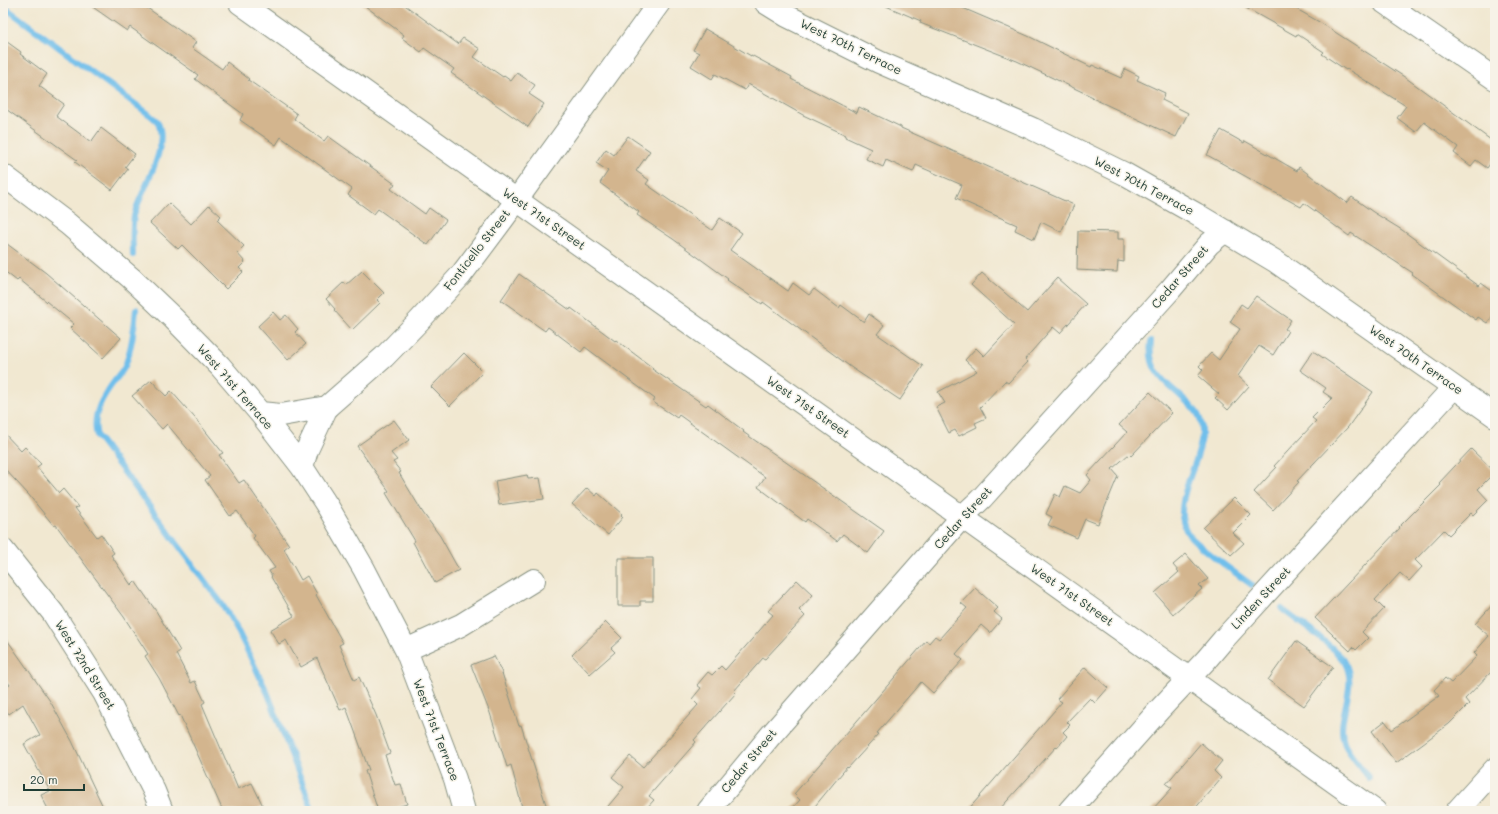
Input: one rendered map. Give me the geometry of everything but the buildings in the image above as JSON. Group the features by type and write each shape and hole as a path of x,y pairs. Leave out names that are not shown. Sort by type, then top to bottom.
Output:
{"street":[{"name":"West 71st Street","path":"240,3 1375,811"},
{"name":"Fonticello Street","path":"302,467 307,450 327,407 384,357 461,275 659,3"},
{"name":"West 70th Terrace","path":"766,3 787,16 879,62 1033,129 1125,174 1275,261 1495,416"},
{"path":"1385,3 1495,79"},
{"name":"West 71st Terrace","path":"3,175 68,224 131,278 173,318 220,366 260,413 302,467 328,507 356,555 406,650 455,779 464,811"},
{"name":"Cedar Street","path":"708,811 771,735 962,517 982,498 1170,290 1209,244 1225,231"},
{"name":"Linden Street","path":"1069,811 1413,430 1454,387"},
{"path":"260,413 281,415 327,407"},
{"name":"West 72nd Street","path":"3,550 52,613 104,693 154,791 162,811"},
{"path":"406,650 461,625 534,580"},
{"path":"1457,811 1495,769"}],"waterway":[{"path":"3,6 157,121 160,131 158,155 135,212 133,228 133,255"},
{"path":"136,309 135,323 125,366 99,406 96,420 97,436 222,604 236,627 268,694 313,811"},
{"path":"1151,341 1152,361 1155,369 1165,382 1195,410 1199,416 1202,429 1200,445 1186,488 1182,509 1182,516 1188,534 1203,548 1252,585"},
{"path":"1282,609 1325,642 1340,656 1345,663 1349,673 1349,683 1342,725 1342,735 1347,749 1369,778"}]}
